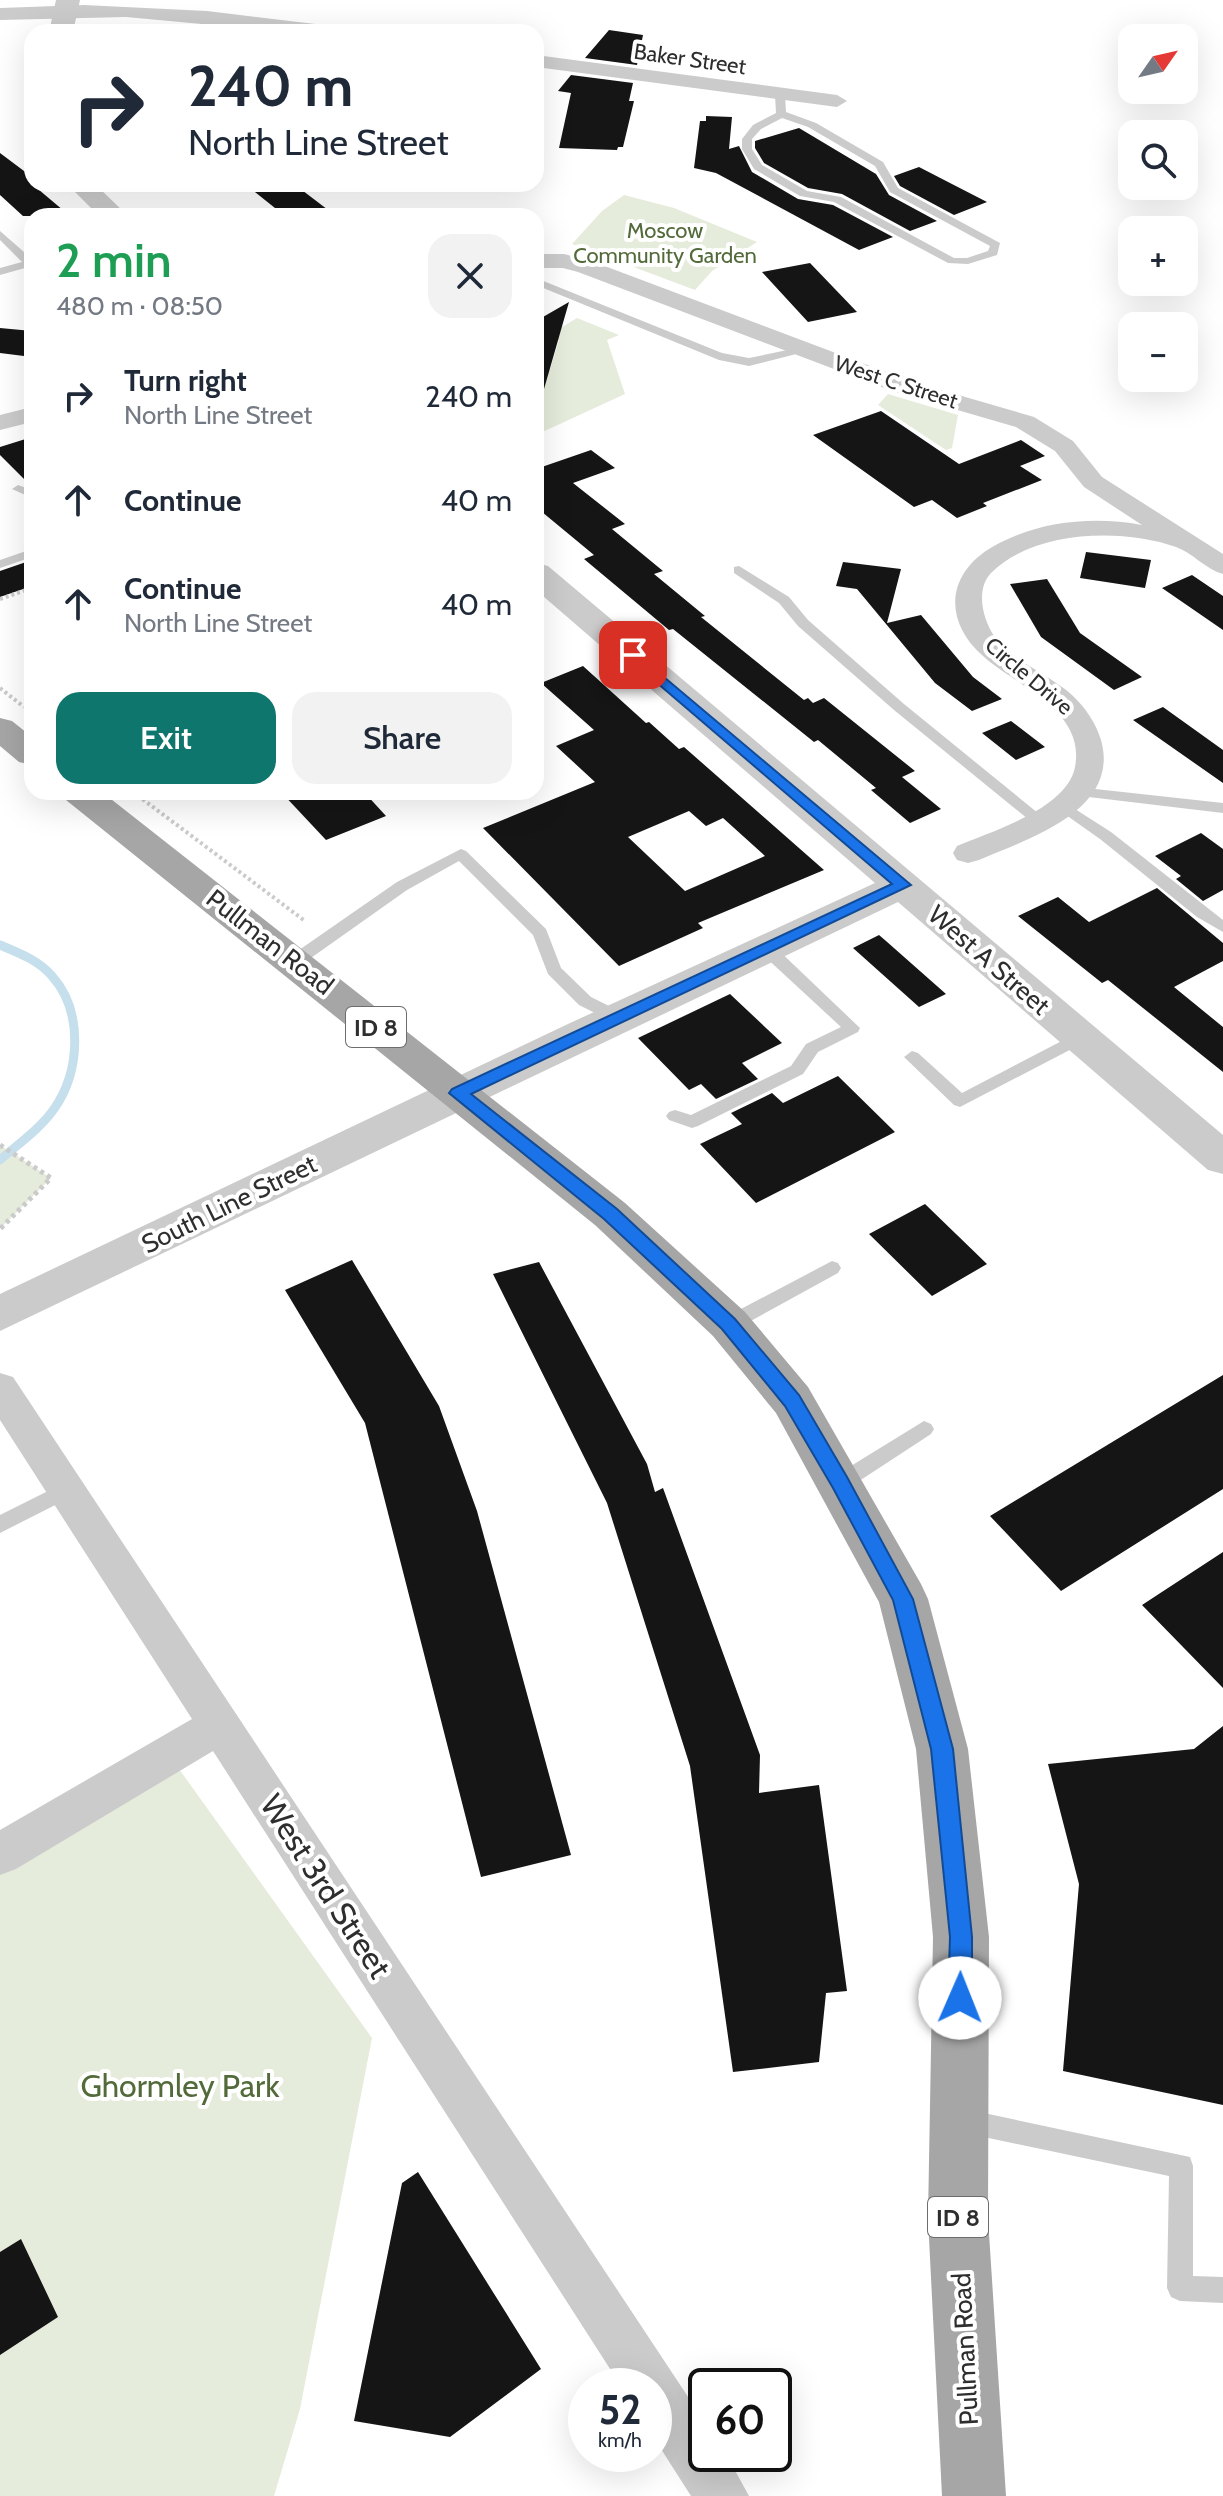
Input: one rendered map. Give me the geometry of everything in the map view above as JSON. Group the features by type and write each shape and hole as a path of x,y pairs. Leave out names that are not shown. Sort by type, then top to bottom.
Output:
{"main road":[{"path":"0,729 24,748"},
{"name":"Pullman Road","path":"89,800 610,1214 729,1324 792,1400 903,1599 942,1749 961,1937 958,2218 974,2496"}],"street":[{"path":"0,14 164,11 268,24"},
{"name":"Baker Street","path":"544,62 780,104 837,101"},
{"path":"89,192 106,208"},
{"name":"West C Street","path":"544,261 564,261 586,267 901,386 1025,422 1064,446 1093,482 1223,566"},
{"path":"0,423 24,416"},
{"name":"Circle Drive","path":"1060,807 1090,769 1086,734 1081,721 1056,696 990,649 971,614 970,585 987,562 1013,546 1057,530 1076,516 1090,497 1093,482"},
{"name":"Circle Drive","path":"1057,530 1150,534 1190,545"},
{"name":"West A Street","path":"544,580 1079,1038 1221,1154"},
{"path":"968,853 1060,807"},
{"path":"776,945 903,885"},
{"path":"776,945 864,913 898,913 923,924 1079,1038"},
{"name":"South Line Street","path":"0,1314 617,1017 776,945"},
{"name":"West 3rd Street","path":"0,1388 639,2368"},
{"path":"0,1854 220,1725"},
{"path":"672,2419 722,2496"}],"lane":[{"path":"780,104 879,164 894,190 996,245 993,253 968,261 952,261 837,199 804,194 769,175 750,158 747,139 780,104"},
{"path":"0,234 24,256"},
{"path":"0,272 24,265"},
{"path":"544,284 719,356 749,362 802,351"},
{"path":"18,489 24,491"},
{"path":"0,564 24,556"},
{"path":"739,570 784,600 803,623 851,665 1060,807 1098,827 1201,913 1223,927"},
{"path":"1060,807 1223,808"},
{"path":"295,961 402,886 461,854 540,933 554,970 585,1001 617,1017"},
{"path":"675,1116 692,1122 797,1070 812,1048 852,1028 776,945"},
{"path":"912,1057 960,1101 1079,1038"},
{"path":"729,1324 832,1268"},
{"path":"840,1483 924,1429"},
{"path":"0,1525 68,1489"},
{"path":"958,2119 1181,2166 1180,2288 1223,2290"}],"path":[{"path":"0,599 24,591"},
{"path":"0,688 24,707"},
{"path":"144,800 305,921"},
{"path":"0,1145 51,1178 0,1229"}],"green space":[{"name":"Moscow Community Garden","path":"624,195 674,208 757,242 712,271 695,290 572,244 602,211"},
{"path":"577,318 619,335 607,340 625,394 544,431 544,371 550,370 559,340 549,335"},
{"path":"888,394 958,415 952,448 946,450 878,405"},
{"path":"0,1145 51,1178 0,1229"},
{"name":"Ghormley Park","path":"169,1755 372,2038 300,2409 274,2496 0,2496 0,1854"}],"building":[{"path":"609,30 643,35 637,65 585,58"},
{"path":"571,75 633,83 629,101 634,101 623,147 617,150 559,148 571,93 558,91"},
{"path":"706,116 732,117 729,149 739,146 752,172 798,199 833,205 893,237 859,250 716,173 694,168 700,121 706,121"},
{"path":"799,128 876,174 889,195 937,221 910,231 842,194 808,188 764,163 755,148 755,141"},
{"path":"0,153 24,171 24,192 42,192 60,208 24,208 23,216 0,195"},
{"path":"919,167 987,202 954,215 900,186 894,176"},
{"path":"255,192 304,192 326,208 275,208"},
{"path":"810,263 857,312 808,322 762,272"},
{"path":"569,302 544,389 544,316"},
{"path":"0,328 24,330 24,356 0,353"},
{"path":"881,411 959,464 1021,440 1045,456 1020,466 1042,480 983,503 987,506 957,518 932,500 914,507 813,435"},
{"path":"24,440 24,479 0,455 0,447"},
{"path":"591,450 615,468 573,483 625,524 612,529 663,571 654,574 705,616 701,617 804,700 808,698 813,703 824,698 915,771 902,777 941,809 910,823 871,790 876,788 818,740 814,742 673,629 669,630 584,559 594,555 544,514 544,466"},
{"path":"1086,552 1151,560 1145,588 1080,578"},
{"path":"843,562 901,569 887,623 921,615 973,677 1002,699 972,711 935,683 857,589 836,586"},
{"path":"24,563 24,589 0,597 0,571"},
{"path":"1192,575 1223,596 1223,630 1162,588"},
{"path":"1047,579 1080,633 1142,677 1114,690 1041,637 1010,584"},
{"path":"583,666 646,723 649,722 679,749 684,747 824,870 698,923 703,928 619,966 483,828 595,782 556,746 594,730 544,686 544,682","holes":["689,811 706,826 723,818 765,856 685,891 628,837"]},
{"path":"1163,707 1223,750 1223,783 1133,720"},
{"path":"1011,721 1045,747 1016,760 982,733"},
{"path":"288,800 371,800 386,816 326,840"},
{"path":"1201,833 1223,849 1223,890 1203,901 1176,879 1181,876 1155,856"},
{"path":"1157,888 1223,943 1223,961 1174,987 1223,1027 1223,1072 1108,980 1102,983 1018,916 1058,897 1089,922"},
{"path":"879,935 946,994 919,1007 853,948"},
{"path":"730,994 782,1043 742,1063 758,1079 716,1099 701,1084 689,1090 638,1038"},
{"path":"838,1076 895,1132 756,1203 700,1144 742,1124 731,1113 772,1093 783,1103"},
{"path":"925,1204 987,1264 932,1296 869,1234"},
{"path":"352,1260 439,1406 477,1511 571,1855 481,1877 365,1423 285,1290"},
{"path":"539,1262 647,1464 655,1492 663,1488 760,1755 759,1793 819,1785 847,1991 826,1993 819,2062 733,2072 690,1766 607,1503 493,1274"},
{"path":"1223,1375 1223,1489 1061,1591 990,1516"},
{"path":"1223,1552 1223,1688 1142,1605"},
{"path":"1223,1726 1223,2105 1063,2071 1079,1884 1048,1764 1194,1749"},
{"path":"418,2172 541,2369 450,2437 354,2421 402,2183"},
{"path":"21,2239 58,2317 0,2355 0,2252"}],"waterway":[{"path":"0,945 34,961 52,976 69,1007 75,1042 69,1078 54,1109 36,1130 0,1160"}],"route":[{"path":"633,655 903,885 458,1093 610,1214 729,1324 792,1400 840,1483 903,1599 942,1749 961,1937 960,1998"}]}
